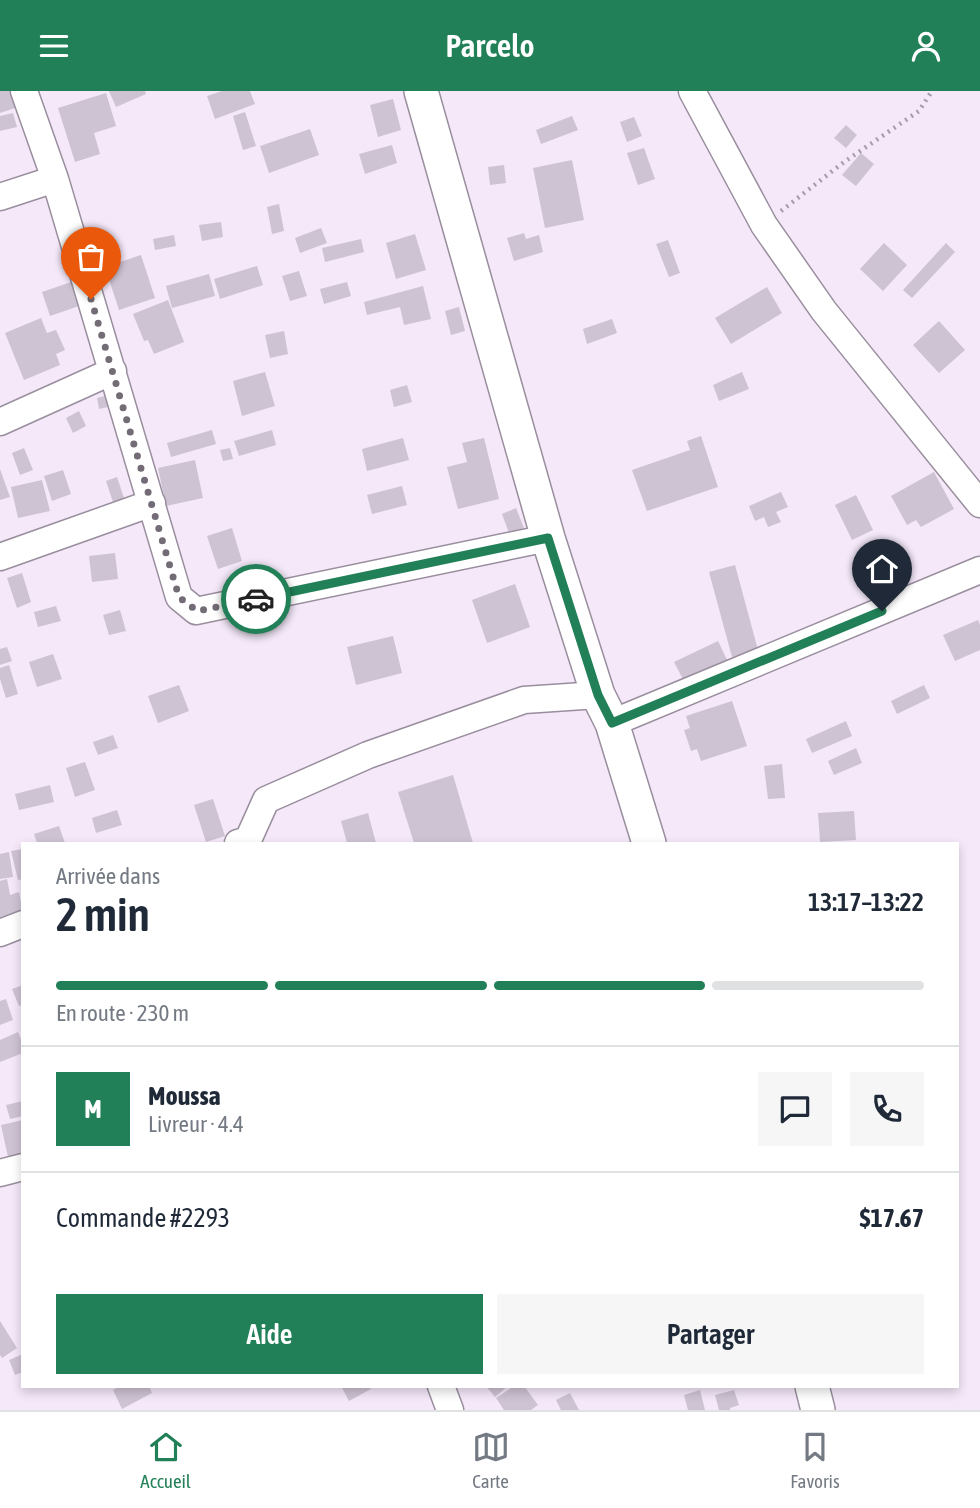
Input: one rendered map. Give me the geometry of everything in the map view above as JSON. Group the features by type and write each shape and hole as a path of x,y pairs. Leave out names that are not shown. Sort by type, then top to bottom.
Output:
{"street":[{"path":"24,91 55,179 179,597 197,611 548,538"},
{"path":"421,91 548,538 649,842"},
{"path":"692,91 764,225 824,311 980,504"},
{"path":"0,197 55,179"},
{"path":"0,422 113,371"},
{"path":"0,557 152,503"},
{"path":"245,842 266,800 368,755 524,700 605,709 980,571"},
{"path":"0,933 21,925"},
{"path":"0,1173 21,1168"},
{"path":"442,1388 450,1410"},
{"path":"812,1388 818,1410"}],"path":[{"path":"764,225 844,162 919,111 932,91"}],"building":[{"path":"0,91 16,91 21,106 0,113"},
{"path":"109,91 145,91 146,94 116,107"},
{"path":"222,91 250,91 255,104 215,119 207,96"},
{"path":"106,93 116,126 94,133 100,154 75,162 58,108"},
{"path":"393,99 401,130 378,137 370,105"},
{"path":"245,112 256,146 243,150 233,116"},
{"path":"13,113 17,127 0,131 0,116"},
{"path":"572,116 578,130 541,144 536,130"},
{"path":"634,117 642,136 627,142 620,122"},
{"path":"846,125 857,135 846,148 834,138"},
{"path":"310,129 319,155 269,173 260,146"},
{"path":"392,145 397,163 365,174 359,154"},
{"path":"644,148 655,179 638,185 627,153"},
{"path":"861,153 874,164 856,186 842,175"},
{"path":"572,160 584,220 545,228 533,168"},
{"path":"504,165 506,183 490,185 488,167"},
{"path":"279,204 284,231 272,234 267,207"},
{"path":"221,222 223,237 202,241 199,225"},
{"path":"321,228 327,243 300,253 295,238"},
{"path":"524,233 526,239 539,235 543,252 514,261 507,238"},
{"path":"415,234 426,270 396,279 386,243"},
{"path":"174,235 176,246 155,250 153,239"},
{"path":"361,239 364,252 325,262 322,248"},
{"path":"668,240 680,273 669,277 656,244"},
{"path":"884,243 907,265 883,291 860,269"},
{"path":"946,243 955,252 912,298 903,290"},
{"path":"141,255 155,298 119,310 105,267"},
{"path":"257,266 263,285 220,299 214,279"},
{"path":"299,271 307,296 290,301 282,276"},
{"path":"209,274 215,296 172,308 166,286"},
{"path":"74,281 82,305 50,316 42,292"},
{"path":"347,282 351,296 324,304 320,289"},
{"path":"423,286 431,319 404,325 400,307 367,315 364,302"},
{"path":"767,287 782,313 731,344 715,318"},
{"path":"168,300 184,342 154,354 148,340 144,341 133,314"},
{"path":"459,307 465,331 451,335 445,311"},
{"path":"41,318 47,333 56,330 65,350 56,354 60,365 24,380 5,333"},
{"path":"612,319 617,333 587,344 583,329"},
{"path":"939,321 965,350 939,373 913,345"},
{"path":"284,331 288,354 270,358 265,335"},
{"path":"265,372 275,406 242,416 233,381"},
{"path":"742,372 749,389 719,401 713,385"},
{"path":"407,385 412,402 394,407 390,390"},
{"path":"105,396 108,407 99,409 97,398"},
{"path":"79,411 86,426 73,433 66,418"},
{"path":"212,430 216,444 171,457 167,443"},
{"path":"272,430 276,445 239,456 234,441"},
{"path":"701,436 718,487 647,511 632,470 690,450 687,441"},
{"path":"403,438 409,460 367,471 362,449"},
{"path":"484,438 499,499 458,509 447,467 467,462 462,443"},
{"path":"24,448 33,470 20,475 12,453"},
{"path":"230,448 233,459 223,461 220,450"},
{"path":"195,460 203,498 166,506 158,468"},
{"path":"0,469 10,497 0,500"},
{"path":"63,470 71,494 52,501 44,476"},
{"path":"934,472 954,509 921,527 916,520 907,525 891,496"},
{"path":"117,477 125,501 114,505 106,481"},
{"path":"42,480 50,511 18,518 11,487"},
{"path":"402,486 407,505 372,514 367,495"},
{"path":"781,492 788,507 776,512 781,522 768,527 764,517 755,521 749,506"},
{"path":"856,495 873,530 852,540 835,505"},
{"path":"516,508 524,528 509,533 502,514"},
{"path":"232,528 242,561 218,569 207,536"},
{"path":"115,553 118,579 92,582 89,556"},
{"path":"735,565 758,650 732,657 709,572"},
{"path":"22,573 31,602 17,608 7,578"},
{"path":"515,584 530,627 487,643 472,600"},
{"path":"56,606 61,621 38,627 34,612"},
{"path":"120,610 126,631 109,635 103,615"},
{"path":"978,620 980,650 955,661 943,635"},
{"path":"393,636 402,673 356,685 347,647"},
{"path":"718,641 729,664 686,685 674,662"},
{"path":"7,647 12,661 0,665 0,649"},
{"path":"53,654 62,679 37,687 29,662"},
{"path":"9,665 18,694 6,698 0,679 0,668"},
{"path":"179,685 189,711 158,723 148,696"},
{"path":"924,685 930,698 897,714 891,701"},
{"path":"732,701 747,746 701,761 697,749 691,751 684,730 690,728 686,716"},
{"path":"846,721 852,736 812,753 806,739"},
{"path":"113,735 118,748 98,755 93,742"},
{"path":"856,748 862,763 834,775 828,761"},
{"path":"85,762 95,790 75,797 66,768"},
{"path":"782,764 785,798 768,799 764,766"},
{"path":"453,775 473,842 414,842 398,792"},
{"path":"50,785 54,802 19,810 15,794"},
{"path":"213,799 225,836 206,842 194,805"},
{"path":"117,810 122,825 96,833 92,818"},
{"path":"854,811 856,840 820,842 818,813"},
{"path":"368,813 376,842 347,842 341,821"},
{"path":"59,826 65,842 37,842 34,834"},
{"path":"21,849 21,879 18,880 11,851"},
{"path":"9,852 13,877 0,879 0,854"},
{"path":"7,879 10,895 19,892 21,914 0,919 0,881"},
{"path":"21,986 21,1006 19,1006 12,989"},
{"path":"6,999 13,1020 0,1025 0,1001"},
{"path":"18,1032 21,1054 0,1062 0,1040"},
{"path":"21,1101 21,1116 10,1119 6,1105"},
{"path":"21,1120 21,1154 8,1157 1,1125"},
{"path":"0,1321 17,1348 2,1358 0,1355"},
{"path":"21,1355 21,1373 15,1375 9,1360"},
{"path":"150,1388 152,1393 122,1409 113,1390"},
{"path":"342,1388 371,1389 349,1401"},
{"path":"488,1388 506,1388 495,1397"},
{"path":"511,1388 525,1388 538,1405 531,1410 504,1410 496,1398"},
{"path":"700,1390 705,1410 688,1410 684,1395"},
{"path":"734,1390 739,1405 730,1410 719,1410 715,1395"},
{"path":"570,1393 579,1410 561,1410 556,1400"}],"way so far":[{"path":"91,299 179,597 197,611 256,599"}],"route":[{"path":"256,599 548,538 598,695 612,723 882,611"}]}
